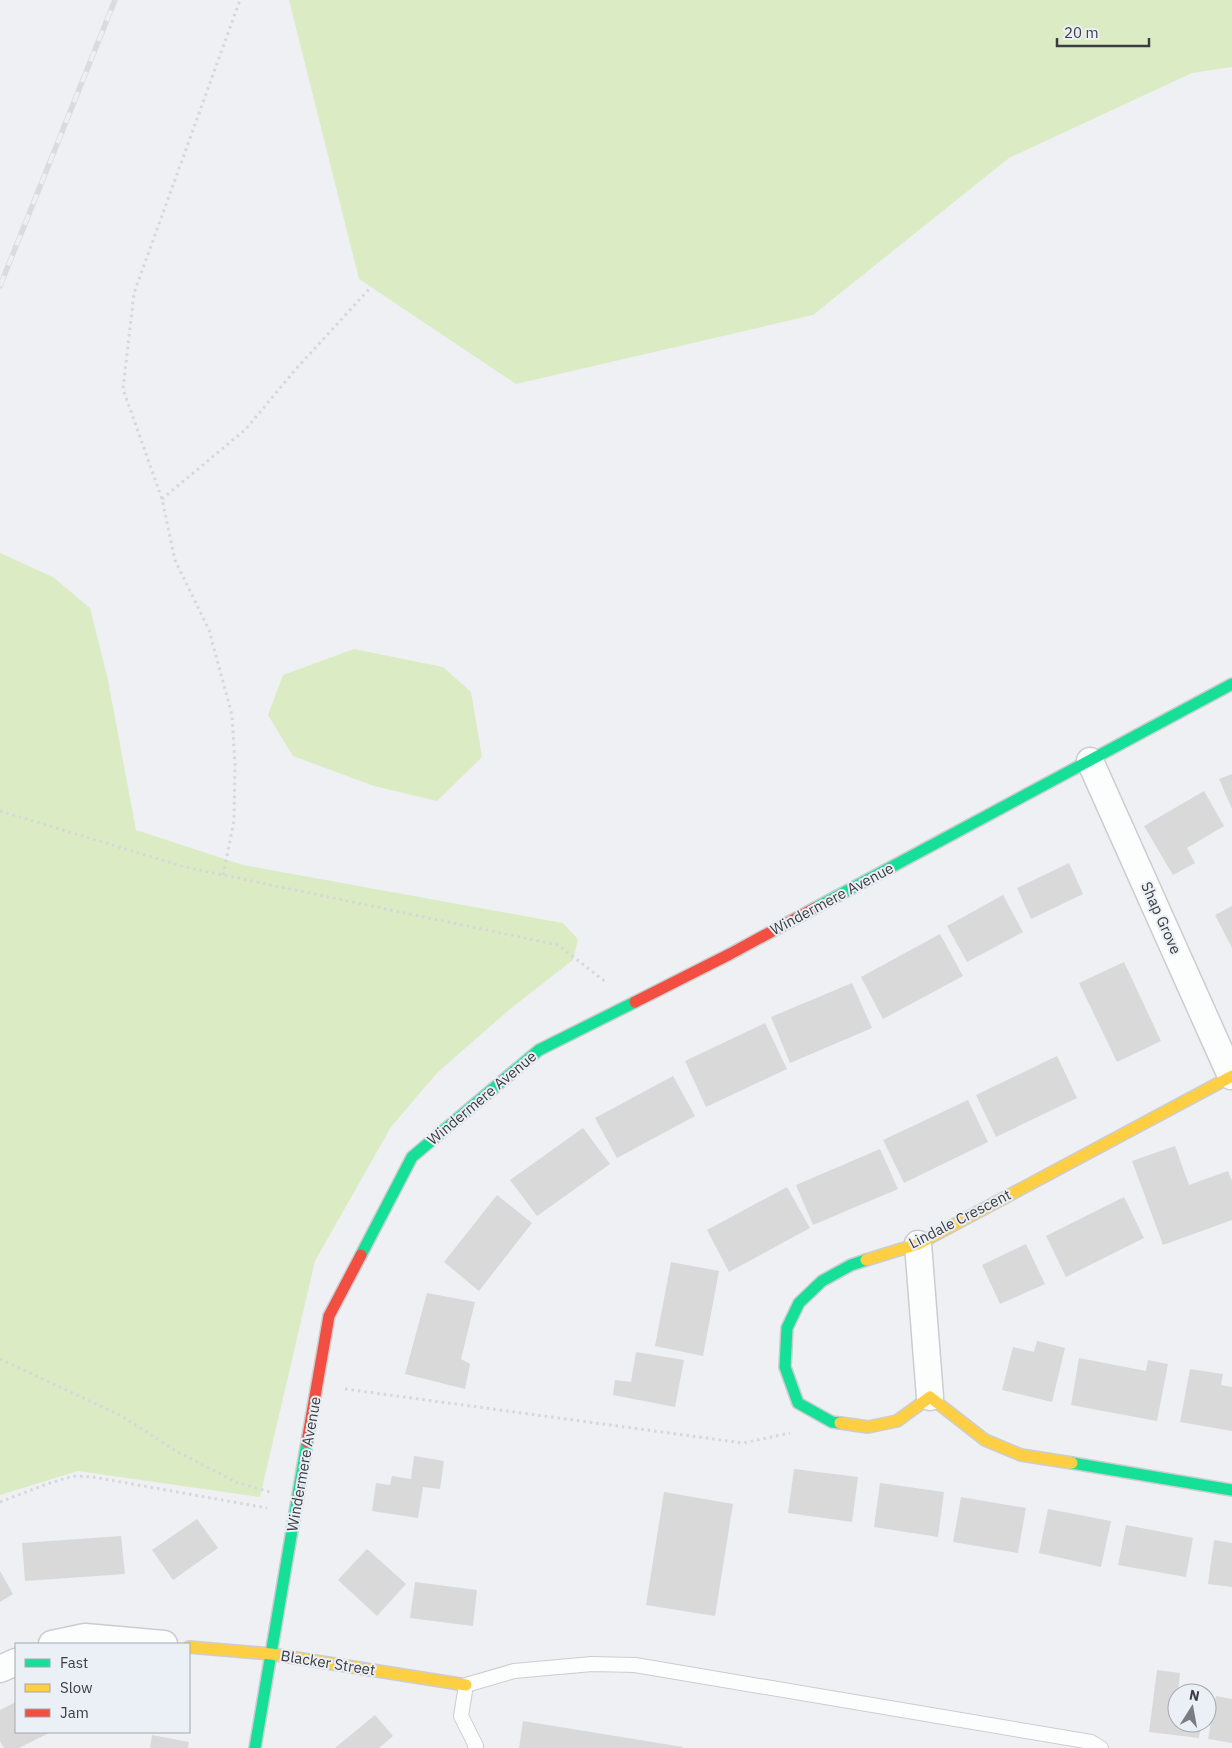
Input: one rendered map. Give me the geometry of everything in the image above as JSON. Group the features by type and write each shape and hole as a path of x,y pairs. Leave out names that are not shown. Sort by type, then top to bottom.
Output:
{"street":[{"name":"Windermere Avenue","path":"255,1748 329,1316 412,1157 539,1050 730,954 1232,684"},
{"name":"Shap Grove","path":"1090,760 1232,1076"},
{"name":"Lindale Crescent","path":"930,1397 898,1420 868,1427 832,1422 798,1403 785,1367 787,1328 799,1304 822,1281 851,1264 918,1244 1232,1076"},
{"path":"918,1244 930,1397 985,1440 1021,1455 1232,1490"},
{"path":"57,1643 85,1637 153,1643"},
{"name":"Blacker Street","path":"190,1647 270,1654 466,1685"},
{"path":"0,1670 15,1662"}],"lane":[{"path":"475,1748 476,1746 462,1716 466,1685 514,1671 592,1664 635,1665 1091,1742 1100,1748"}],"path":[{"path":"223,875 234,821 235,765 232,715 208,630 175,560 162,499 123,388 134,293 240,0"},
{"path":"162,499 246,429 295,370 372,287"},
{"path":"0,810 184,866 558,945 632,1002"},
{"path":"0,1359 122,1416 174,1450 236,1482 297,1501"},
{"path":"318,1386 743,1443 795,1432 808,1409"},
{"path":"0,1502 74,1476 93,1477 295,1514"}],"green space":[{"path":"289,0 1232,0 1232,67 1192,73 1009,158 813,315 516,384 359,279"},
{"path":"0,553 53,577 90,608 108,680 136,830 243,865 563,923 578,939 573,960 510,1009 437,1073 391,1127 315,1261 260,1497 78,1471 0,1495"},
{"path":"354,649 443,667 471,692 482,757 437,801 374,786 293,756 268,715 283,675"}],"building":[{"path":"1232,774 1232,809 1219,779"},
{"path":"1204,791 1224,826 1187,848 1195,863 1173,875 1144,826"},
{"path":"1069,863 1083,894 1031,919 1017,888"},
{"path":"1003,895 1023,932 967,962 947,926"},
{"path":"1232,906 1232,948 1215,915"},
{"path":"940,934 963,976 883,1019 861,977"},
{"path":"1124,962 1161,1041 1117,1062 1079,983"},
{"path":"852,983 872,1028 790,1063 771,1017"},
{"path":"765,1023 787,1069 706,1107 685,1061"},
{"path":"1057,1056 1077,1098 996,1137 976,1095"},
{"path":"673,1076 695,1116 617,1158 595,1118"},
{"path":"968,1100 988,1142 904,1183 883,1140"},
{"path":"583,1128 610,1164 537,1216 510,1180"},
{"path":"1175,1146 1189,1185 1228,1171 1232,1181 1232,1220 1163,1245 1132,1161"},
{"path":"880,1149 898,1189 813,1225 796,1185"},
{"path":"787,1187 810,1228 729,1272 707,1230"},
{"path":"497,1195 532,1223 479,1291 444,1262"},
{"path":"1124,1197 1144,1238 1066,1277 1046,1236"},
{"path":"1026,1244 1045,1284 1000,1304 982,1265"},
{"path":"671,1262 719,1271 703,1356 655,1346"},
{"path":"427,1293 475,1302 461,1359 470,1364 465,1389 405,1374"},
{"path":"1037,1341 1065,1348 1052,1402 1002,1390 1013,1347 1034,1352"},
{"path":"636,1352 684,1360 675,1407 613,1395 615,1380 631,1382"},
{"path":"1079,1358 1146,1371 1148,1360 1168,1364 1157,1421 1071,1405"},
{"path":"1190,1369 1223,1374 1221,1385 1232,1387 1232,1431 1180,1422"},
{"path":"414,1456 444,1461 440,1489 423,1487 418,1518 372,1511 376,1483 390,1485 392,1476 411,1479"},
{"path":"794,1469 858,1477 852,1522 788,1513"},
{"path":"880,1483 944,1492 938,1537 874,1527"},
{"path":"664,1492 733,1504 715,1616 646,1605"},
{"path":"961,1497 1026,1508 1018,1553 953,1542"},
{"path":"1048,1509 1111,1521 1101,1567 1039,1553"},
{"path":"197,1519 218,1548 173,1580 152,1550"},
{"path":"1126,1525 1193,1538 1186,1577 1118,1565"},
{"path":"121,1536 125,1574 25,1581 22,1543"},
{"path":"1214,1540 1232,1543 1232,1587 1208,1584"},
{"path":"367,1549 406,1584 377,1616 338,1580"},
{"path":"0,1571 13,1594 0,1602"},
{"path":"415,1582 477,1590 473,1626 410,1618"},
{"path":"1157,1670 1180,1673 1179,1683 1167,1683 1167,1733 1200,1733 1199,1738 1149,1732"},
{"path":"1217,1696 1232,1699 1232,1743 1208,1739 1209,1733 1217,1733"},
{"path":"15,1702 15,1733 49,1733 19,1748 4,1748 0,1741 0,1710"},
{"path":"375,1715 393,1736 379,1748 335,1748"},
{"path":"523,1721 683,1747 683,1748 519,1748"},
{"path":"152,1735 189,1742 188,1748 150,1748"}],"railway":[{"path":"0,286 115,0"}],"traffic: fast":[{"path":"815,908 1232,684"},
{"path":"361,1255 412,1157 539,1050 635,1002"},
{"path":"840,1423 832,1422 798,1403 785,1367 787,1328 799,1303 822,1281 851,1265 866,1260"},
{"path":"255,1748 307,1442"},
{"path":"1072,1463 1232,1490"}],"traffic: slow":[{"path":"866,1260 918,1244 1232,1076"},
{"path":"840,1423 868,1427 897,1421 930,1397 985,1440 1021,1455 1072,1463"},
{"path":"190,1647 271,1654 466,1685"}],"traffic: jam":[{"path":"635,1002 815,908"},
{"path":"307,1442 329,1316 361,1255"}]}
